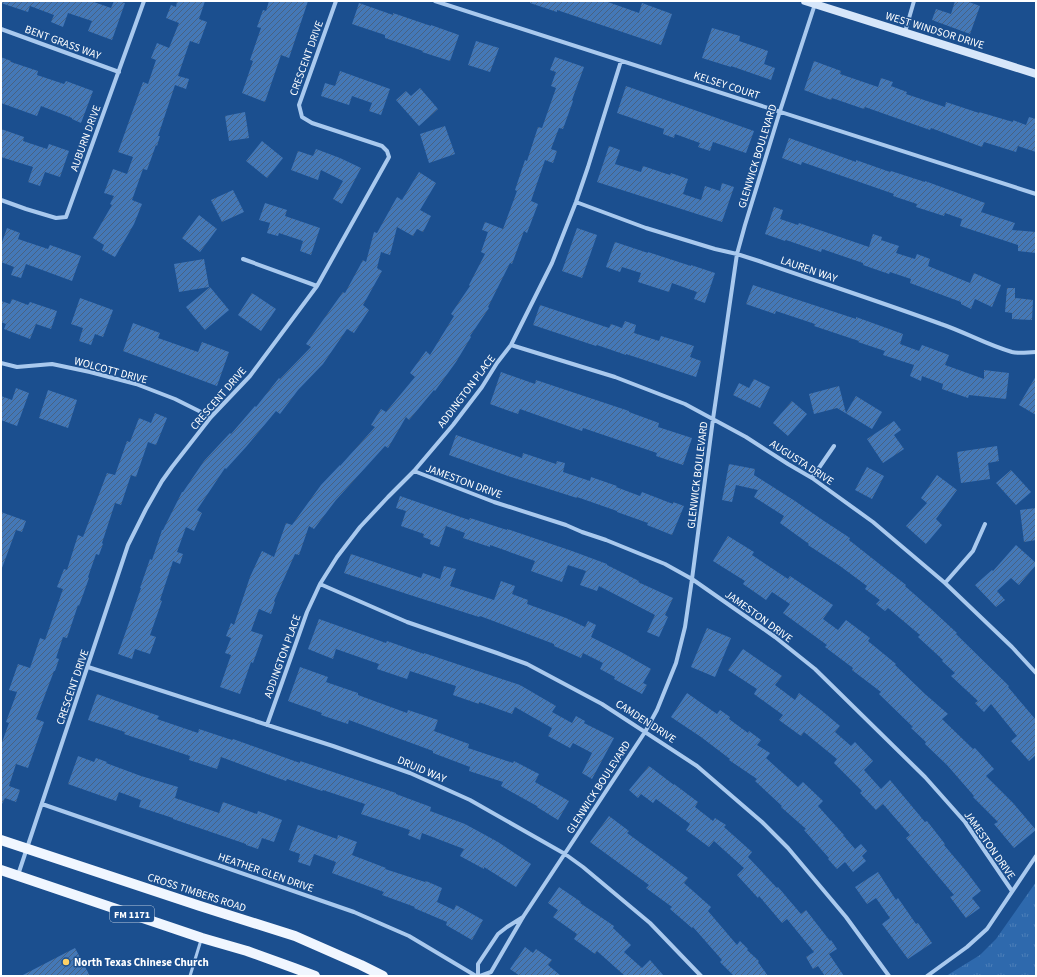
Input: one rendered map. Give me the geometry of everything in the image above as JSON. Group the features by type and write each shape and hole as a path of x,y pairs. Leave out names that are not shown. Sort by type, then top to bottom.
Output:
{"main road":[{"name":"CROSS TIMBERS ROAD","path":"1,840 295,936 383,976"},
{"name":"FM 1171","path":"1,870 202,938 247,951 315,976"}],"street":[{"name":"AUBURN DRIVE","path":"1,200 56,218 66,217 144,1"},
{"name":"CRESCENT DRIVE","path":"18,876 128,546 146,509 172,466 211,417 250,376 317,286 390,157 382,146 312,123 302,117 299,105 336,1"},
{"name":"KELSEY COURT","path":"435,1 1036,194"},
{"name":"WEST WINDSOR DRIVE","path":"805,1 1036,74"},
{"path":"905,32 914,1"},
{"name":"GLENWICK BOULEVARD","path":"524,917 498,934 478,964 478,976 491,972 524,917 646,732 676,663 685,627 737,254 780,111 815,4"},
{"name":"BENT GRASS WAY","path":"1,29 119,72"},
{"name":"ADDINGTON PLACE","path":"267,725 307,612 320,584 337,557 360,527 414,471 453,425 511,345 552,264 576,202 621,60"},
{"name":"LAUREN WAY","path":"576,202 646,228 737,254 901,309 1013,352 1036,352"},
{"path":"243,259 317,286"},
{"name":"AUGUSTA DRIVE","path":"511,345 615,377 685,404 746,437 812,478 873,522 945,582 1012,647 1036,673"},
{"name":"WOLCOTT DRIVE","path":"1,363 17,367 52,364 90,372 136,384 175,399 211,417"},
{"path":"812,478 834,446"},
{"name":"JAMESTON DRIVE","path":"414,471 494,502 566,524 582,532 665,564 692,579 775,637 815,669 925,777 955,810 1012,891"},
{"path":"945,582 973,551 985,524"},
{"name":"CAMDEN DRIVE","path":"320,584 407,622 527,664 602,704 697,766 762,822 788,848 846,916 889,976"},
{"name":"DRUID WAY","path":"88,667 333,746 422,778 470,800 565,854 583,867 650,923 701,976"},
{"name":"HEATHER GLEN DRIVE","path":"42,804 354,912 409,936 478,976"},
{"path":"927,976 967,947 987,929 1036,856"}],"lane":[{"path":"190,976 202,938"}],"green space":[{"path":"1036,882 1036,976 946,976 980,955 996,939"}],"building":[{"path":"1,1 91,1 111,8 114,1 125,3 112,40 88,31 92,21 68,13 63,27 51,22 54,15 30,6 28,12 1,3"},
{"path":"177,1 205,1 199,19 207,22 199,44 190,41 178,76 189,79 186,89 175,85 158,136 160,136 157,146 156,145 147,170 143,169 132,200 142,204 134,224 115,257 102,250 104,245 93,238 112,205 110,204 114,196 104,193 113,169 127,174 133,157 118,152 143,82 148,84 156,60 151,58 157,43 169,48 179,23 166,18 171,5 176,7"},
{"path":"269,1 308,1 289,58 281,55 265,102 242,93 253,61 250,60 261,28 257,27 263,10 266,11"},
{"path":"530,1 605,1 639,13 642,3 672,14 661,45 557,10 557,12 530,3"},
{"path":"955,1 966,1 980,6 970,34 932,20 936,9 951,14"},
{"path":"359,3 459,35 450,61 422,52 423,51 385,38 385,35 352,24"},
{"path":"712,28 740,36 739,41 768,51 764,64 775,68 771,80 702,58"},
{"path":"476,41 499,48 490,72 468,65"},
{"path":"1,57 38,71 37,75 64,84 66,81 93,91 81,123 41,106 37,116 1,103"},
{"path":"555,57 584,67 563,129 559,128 551,149 557,151 553,163 545,160 531,201 538,204 527,233 524,231 512,264 510,263 488,307 489,308 470,336 471,337 456,362 435,391 434,390 409,420 406,417 388,448 385,446 336,500 314,529 309,526 299,555 295,554 274,601 271,614 259,609 251,631 263,635 253,663 251,662 240,694 220,687 231,655 225,653 231,638 226,636 231,623 234,625 250,577 262,551 274,557 286,523 292,525 321,485 375,427 371,425 381,409 386,412 415,377 410,373 426,351 430,355 454,316 451,314 470,286 469,285 485,254 481,252 488,232 482,230 485,222 503,229 517,191 515,190 525,160 527,161 538,127 542,128 556,88 551,86 556,72 550,70"},
{"path":"814,61 841,71 840,74 878,87 881,78 893,82 891,86 907,92 906,94 945,107 946,102 979,113 1013,122 1013,120 1026,125 1029,117 1036,119 1036,152 1018,146 1016,152 984,142 982,147 931,128 930,130 865,107 864,109 832,98 831,100 804,90"},
{"path":"340,71 390,89 381,115 369,111 372,103 352,96 349,105 321,96 325,83 335,86"},
{"path":"626,86 754,131 746,153 713,142 710,151 698,147 700,143 675,134 674,138 663,134 664,129 617,113"},
{"path":"420,88 438,109 419,126 396,100 406,91 411,96"},
{"path":"245,112 249,138 229,141 225,116"},
{"path":"445,126 455,154 429,163 420,134"},
{"path":"1,129 24,137 23,141 47,149 49,144 69,151 60,177 45,172 40,186 28,182 33,167 1,157"},
{"path":"789,138 856,162 856,160 890,172 891,171 925,181 985,203 981,212 1015,223 1012,230 1036,232 1036,253 1018,251 1018,245 960,226 962,219 945,213 944,216 916,207 917,204 893,196 894,194 802,162 801,165 782,158"},
{"path":"262,141 283,158 267,178 246,161"},
{"path":"609,146 620,150 615,164 641,172 643,166 688,179 683,194 701,200 705,186 720,191 722,183 734,187 722,222 597,182"},
{"path":"316,149 361,168 342,204 333,199 343,181 321,170 318,180 291,170 298,151 313,156"},
{"path":"419,172 436,183 420,210 431,216 423,232 417,229 413,236 397,227 390,255 381,252 377,268 382,271 363,305 369,310 354,333 347,329 323,364 298,390 280,414 276,411 246,447 226,469 225,468 197,510 202,513 194,531 186,527 177,552 183,554 180,564 173,561 160,600 162,601 150,635 156,637 150,654 135,649 132,659 118,654 150,559 152,560 162,530 182,492 204,461 230,433 231,434 255,406 256,407 279,378 280,379 311,347 306,344 343,292 345,293 363,260 366,262 374,232 377,233 397,197 402,200"},
{"path":"233,190 244,212 222,222 211,200"},
{"path":"265,203 287,210 285,216 320,228 311,255 300,251 303,241 279,233 278,236 267,233 270,223 259,220"},
{"path":"774,207 783,210 780,219 798,225 799,223 869,247 873,234 882,237 881,240 899,246 896,253 915,259 917,254 930,259 928,266 970,283 974,273 1001,285 992,307 975,299 971,309 961,304 961,302 910,283 911,279 890,272 889,274 863,265 863,263 822,249 821,252 765,234"},
{"path":"199,215 217,229 200,252 182,238"},
{"path":"7,228 20,233 18,239 48,249 50,245 81,256 72,281 26,264 21,278 11,275 14,267 1,262 1,245"},
{"path":"577,228 597,235 582,278 562,271"},
{"path":"615,242 715,273 705,303 694,299 697,292 672,283 669,292 638,282 641,273 622,267 620,272 606,267"},
{"path":"204,259 209,287 179,292 174,264"},
{"path":"753,285 856,319 856,317 903,334 900,344 919,351 922,345 949,355 945,365 984,379 984,370 1009,373 1006,399 969,395 968,398 942,389 943,384 922,376 921,381 910,376 914,365 883,355 885,351 814,326 815,324 776,311 775,314 746,304"},
{"path":"210,287 229,310 205,330 186,307"},
{"path":"1007,288 1015,288 1015,298 1033,300 1032,320 1012,319 1012,313 1005,312"},
{"path":"252,293 276,309 261,331 238,315"},
{"path":"80,298 113,310 103,337 95,334 91,345 79,341 83,328 71,324"},
{"path":"12,299 28,305 30,302 57,311 51,329 36,324 30,339 4,329 6,324 1,322 1,301 10,304"},
{"path":"540,305 609,328 611,324 622,328 625,321 636,325 634,333 659,341 661,336 694,346 690,357 701,361 696,377 533,325"},
{"path":"133,323 160,333 158,338 198,352 202,342 229,352 217,386 123,351"},
{"path":"501,372 535,384 536,380 629,411 659,423 658,427 692,438 683,465 656,456 657,453 583,428 582,431 520,409 518,414 490,404"},
{"path":"1036,376 1036,415 1019,405"},
{"path":"754,379 770,387 760,408 733,395 739,383 749,388"},
{"path":"839,386 846,413 856,396 882,412 872,429 837,408 814,414 809,394"},
{"path":"16,388 29,393 17,426 1,420 1,396 12,400"},
{"path":"48,390 77,400 68,428 39,418"},
{"path":"792,401 807,414 788,436 773,423"},
{"path":"155,413 167,418 156,445 148,442 136,477 131,475 121,505 115,503 99,555 96,554 88,577 89,578 67,638 63,637 56,658 59,659 36,719 44,722 28,768 16,764 9,786 20,790 16,802 5,798 1,804 1,745 9,723 6,722 17,692 9,690 18,664 30,668 40,638 45,640 63,589 57,587 64,569 67,570 78,535 83,537 107,473 115,475 127,441 130,442 139,418 151,423"},
{"path":"894,421 901,430 894,435 904,449 883,463 867,439"},
{"path":"456,435 522,458 523,453 556,464 557,461 565,463 563,472 590,481 591,477 640,496 642,492 673,504 673,502 684,506 672,535 647,525 648,523 617,511 508,476 449,455"},
{"path":"997,446 999,461 988,463 990,479 961,483 957,452"},
{"path":"729,464 755,469 754,475 850,538 849,540 906,585 905,586 957,633 956,634 1009,686 1008,687 1036,720 1036,755 1029,761 1011,741 1017,736 991,704 984,712 975,703 978,701 951,676 955,673 918,637 920,635 888,608 885,611 876,604 880,600 865,589 867,586 808,545 809,544 780,523 784,516 754,497 758,490 736,485 732,502 722,500"},
{"path":"867,467 884,476 872,499 855,490"},
{"path":"1011,470 1031,492 1016,505 996,483"},
{"path":"937,475 957,490 936,519 942,525 926,544 906,526 927,503 921,498"},
{"path":"400,496 469,520 470,518 507,529 607,564 639,581 638,582 673,598 665,615 668,617 659,637 647,632 655,615 599,586 597,591 580,585 586,571 568,565 562,582 531,571 535,561 490,545 490,547 463,538 465,533 446,526 439,547 430,544 431,540 423,537 424,534 401,526 406,511 396,508"},
{"path":"1036,508 1036,540 1024,542 1020,510"},
{"path":"1,512 26,521 22,532 16,530 2,568 1,568"},
{"path":"728,536 754,552 752,555 788,579 790,576 833,605 823,619 838,630 846,620 870,638 868,641 896,664 895,665 925,694 948,714 942,719 973,749 975,748 994,769 986,776 1013,803 1036,830 1014,848 994,824 998,822 973,797 974,796 947,765 925,744 926,742 911,728 913,727 879,694 881,692 825,647 827,645 783,613 790,604 772,592 766,600 743,584 745,581 713,561"},
{"path":"1016,545 1036,563 1036,565 1019,585 1011,578 997,591 1005,600 996,607 975,585 992,570 993,571"},
{"path":"351,554 421,578 423,573 440,579 444,566 456,569 450,586 494,600 501,581 515,586 512,594 528,600 527,604 566,618 585,627 588,621 596,625 591,637 651,669 643,683 647,685 642,694 614,679 615,677 600,669 603,663 583,653 581,658 554,646 554,644 480,616 479,617 344,573"},
{"path":"319,619 386,643 387,641 520,685 556,706 552,712 572,723 576,716 585,721 584,723 614,738 592,779 582,773 592,753 573,743 570,748 548,736 552,728 515,707 512,714 479,702 479,704 453,695 456,686 410,671 407,679 377,669 379,664 336,649 333,659 308,649"},
{"path":"707,628 731,638 715,677 691,667"},
{"path":"743,649 782,676 775,685 795,700 799,693 821,710 840,726 835,732 851,746 855,742 873,761 864,770 881,789 890,780 925,822 927,821 981,891 972,898 980,908 966,918 950,897 954,895 906,838 910,835 883,804 876,810 860,793 862,791 834,763 837,759 804,732 801,736 779,720 783,715 754,694 757,689 728,670"},
{"path":"300,667 328,677 326,682 358,693 358,695 407,713 408,710 438,720 434,731 469,744 468,748 513,763 514,761 539,774 535,782 569,801 558,820 537,806 501,786 503,782 469,771 470,767 433,753 433,751 349,720 348,724 321,715 322,713 288,701"},
{"path":"687,693 717,714 720,710 730,717 729,719 748,733 749,731 761,740 757,745 770,753 766,758 798,787 803,782 823,801 818,806 855,849 861,844 867,851 862,856 866,861 853,872 845,862 837,869 804,830 806,829 755,781 757,779 729,760 730,759 701,737 671,717"},
{"path":"97,694 159,716 157,719 198,733 199,729 232,740 233,739 300,763 300,761 396,793 431,807 430,811 465,824 498,842 531,864 516,887 484,867 484,869 460,856 464,849 422,833 420,840 408,835 410,830 361,814 365,804 287,779 286,781 221,757 217,769 189,760 190,756 124,734 125,732 88,720"},
{"path":"78,756 94,762 96,758 141,776 178,787 175,798 219,813 223,802 257,814 258,811 282,820 274,842 262,838 258,849 139,807 141,800 119,792 116,801 68,784"},
{"path":"649,766 698,802 695,807 713,821 715,818 726,825 724,827 752,852 748,857 777,888 778,887 801,914 806,910 837,949 829,954 844,976 825,976 818,966 813,969 806,957 814,952 787,919 782,923 759,896 758,898 737,875 744,868 714,841 709,847 686,830 690,824 656,799 653,803 641,794 638,798 629,790"},
{"path":"609,816 629,831 627,833 688,878 684,883 711,907 708,911 737,945 740,941 748,949 747,950 759,961 758,962 768,976 734,976 720,962 722,960 693,927 692,928 670,909 672,907 646,888 649,885 590,842"},
{"path":"298,825 337,839 338,835 357,842 352,855 386,868 385,869 425,882 426,881 442,888 437,902 454,910 456,905 483,920 472,940 446,925 447,922 414,908 415,907 382,895 384,892 332,873 336,862 314,854 310,866 298,862 300,854 289,850"},
{"path":"878,872 896,900 898,898 916,924 918,923 932,943 908,959 882,924 890,918 876,898 867,904 855,887"},
{"path":"559,887 614,926 613,928 631,945 624,952 642,968 650,960 664,976 625,976 597,951 595,954 574,939 577,934 553,917 558,910 548,903"},
{"path":"525,947 533,953 536,949 552,960 548,965 561,976 520,976 510,969"},
{"name":"North Texas Chinese Church","path":"75,948 90,976 21,976"}],"place":[{"name":"North Texas Chinese Church","path":"66,962"}]}
